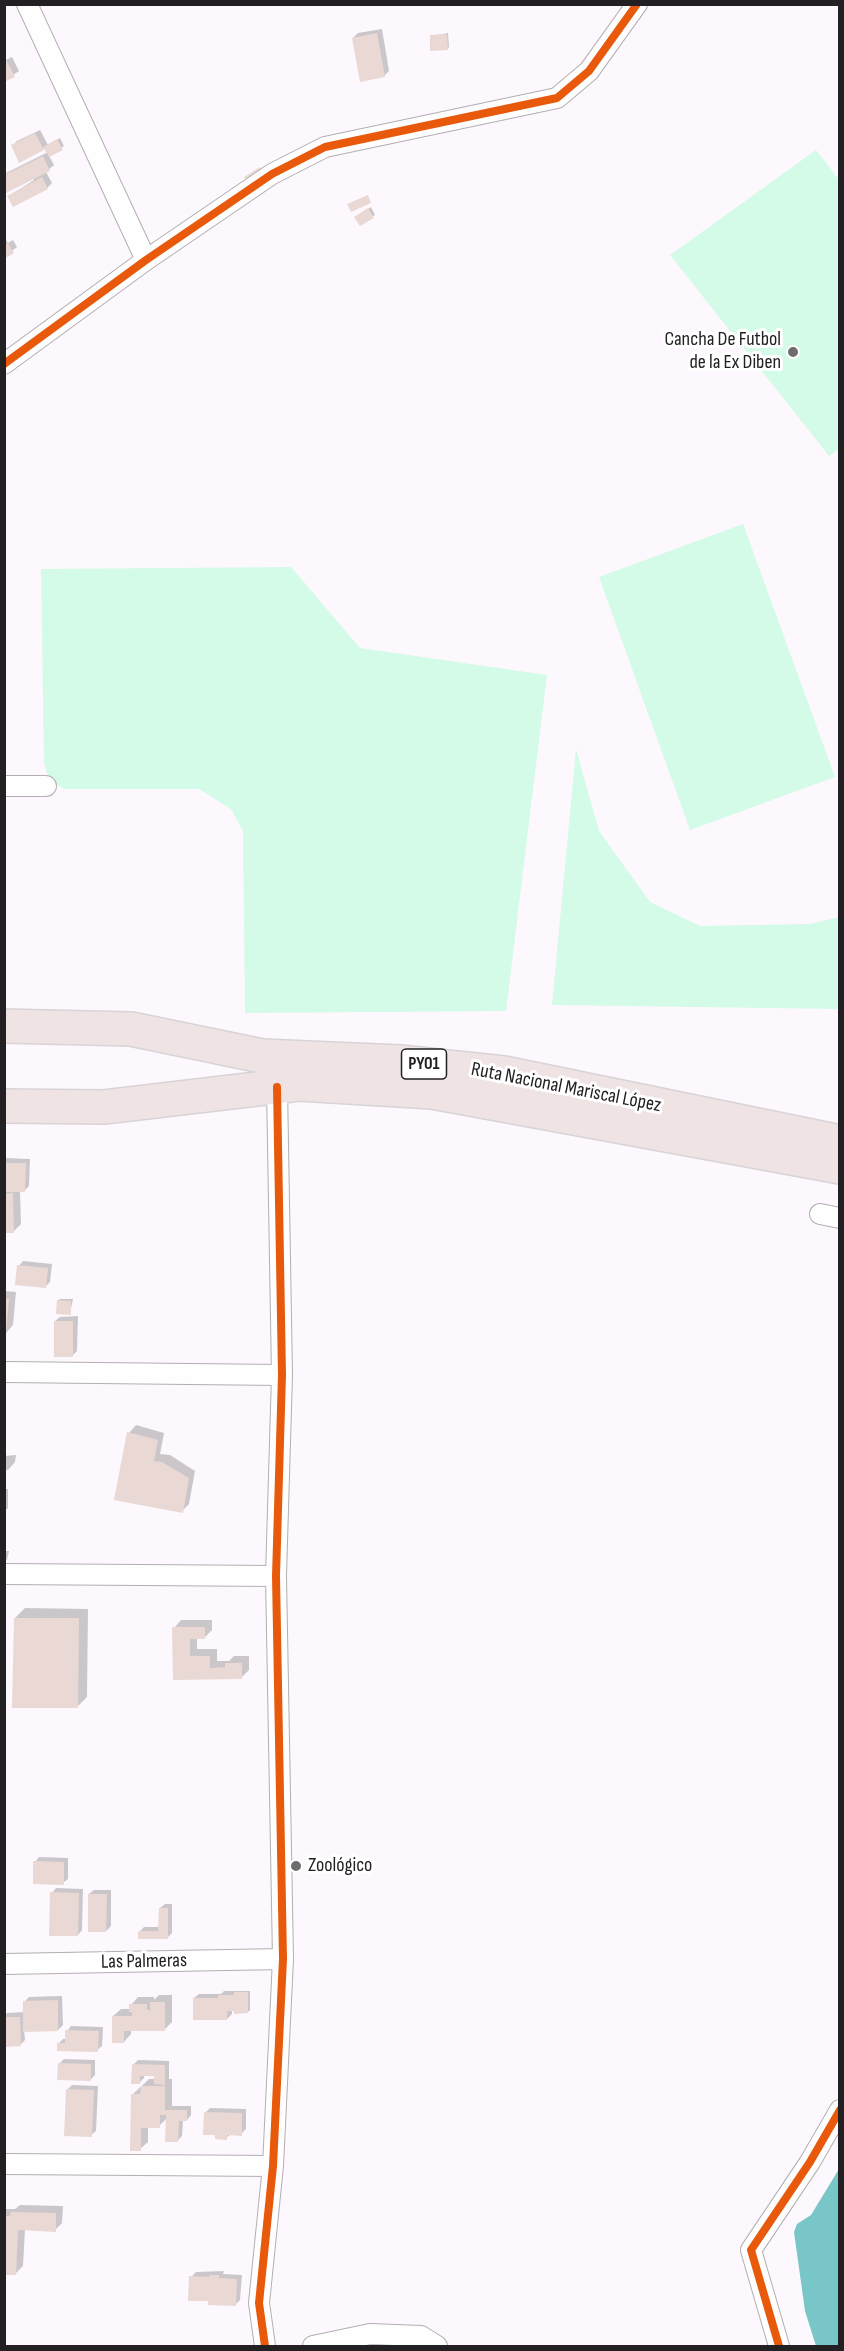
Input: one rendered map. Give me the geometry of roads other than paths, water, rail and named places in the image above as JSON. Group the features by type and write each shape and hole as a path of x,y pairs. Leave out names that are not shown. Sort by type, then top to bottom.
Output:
{"highway":[{"name":"Ruta Nacional Mariscal López","path":"4,1026 131,1029 262,1056 412,1063 504,1073 840,1142"},
{"name":"Ruta Nacional Mariscal López","path":"4,1106 104,1107 299,1084 432,1092 840,1167"}],"street":[{"path":"27,4 146,260"},
{"path":"4,364 146,260 272,174 325,147 557,98 589,71 637,4"},
{"path":"4,786 46,786"},
{"path":"265,2346 259,2303 273,2166 283,1959 276,1576 282,1375 277,1086"},
{"path":"820,1214 840,1218"},
{"path":"4,1372 282,1375"},
{"path":"4,1574 276,1576"},
{"name":"Las Palmeras","path":"4,1964 283,1959"},
{"path":"779,2346 751,2250 810,2162 840,2110"},
{"path":"4,2164 273,2166"},
{"path":"313,2346 370,2334 421,2336 437,2346"}],"water":[{"path":"839,2169 839,2346 816,2346 805,2311 794,2232 797,2224 811,2215"}],"place":[{"name":"Cancha De Futbol de la Ex Diben","path":"793,352"},
{"name":"Zoológico","path":"296,1866"}]}
